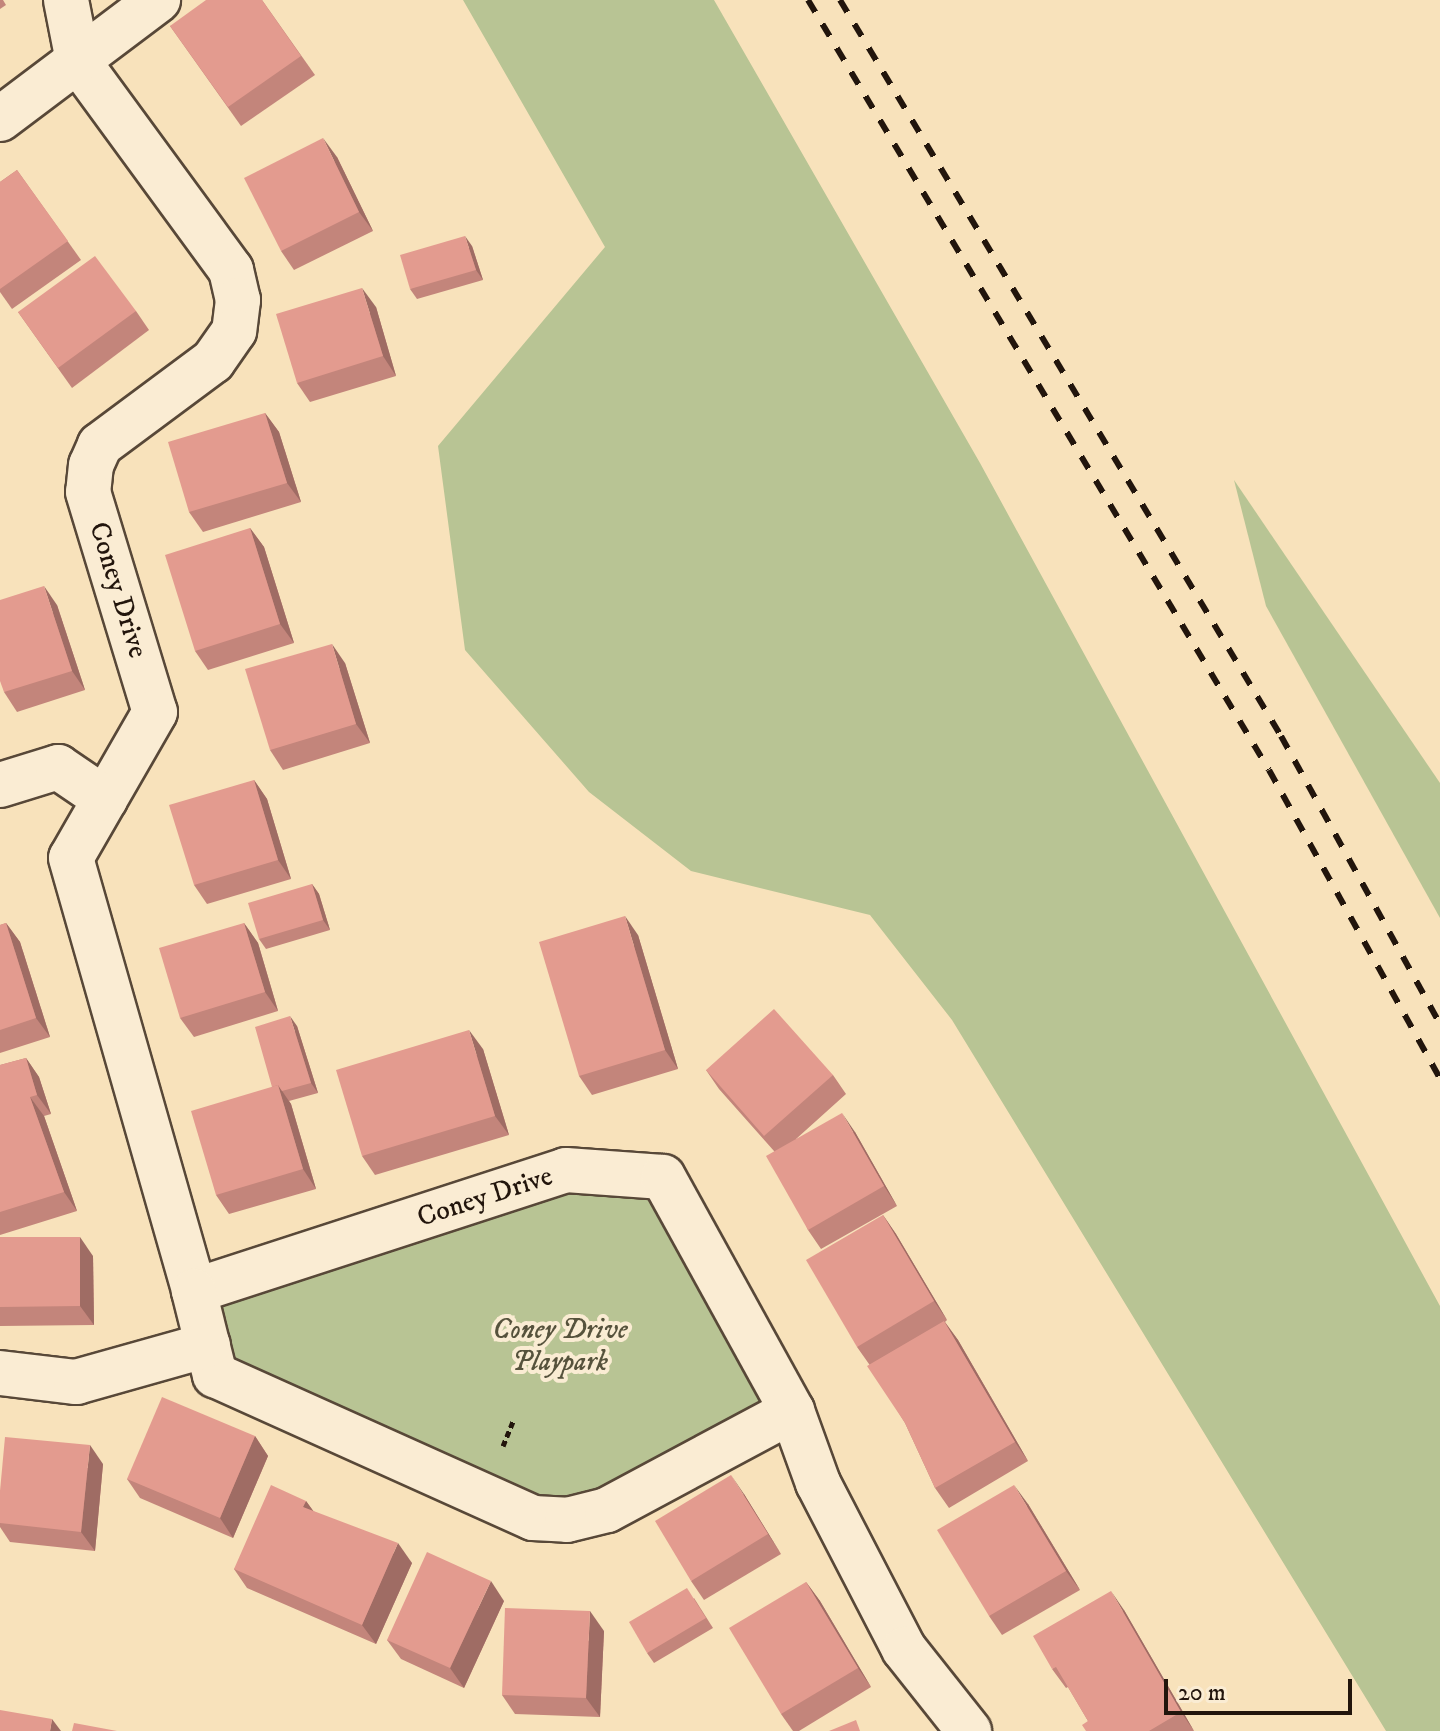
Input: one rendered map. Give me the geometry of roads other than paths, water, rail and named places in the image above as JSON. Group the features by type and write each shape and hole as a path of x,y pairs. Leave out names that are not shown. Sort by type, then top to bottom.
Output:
{"street":[{"path":"66,0 78,61"},
{"path":"0,119 158,0"},
{"name":"Coney Drive","path":"78,61 231,270 238,300 234,331 213,361 100,445 91,465 88,492 155,712 71,858 215,1375 533,1518 567,1520 607,1510 792,1411"},
{"path":"0,785 58,767 105,799"},
{"name":"Coney Drive","path":"194,1291 566,1170 663,1177 792,1411 818,1483 904,1649 969,1731"},
{"path":"0,1373 76,1382 208,1345"}],"railway":[{"path":"808,0 1269,770 1440,1079"},
{"path":"840,0 1281,736 1440,1024"}],"park label":[{"name":"Coney Drive Playpark","path":"560,1346"}]}
